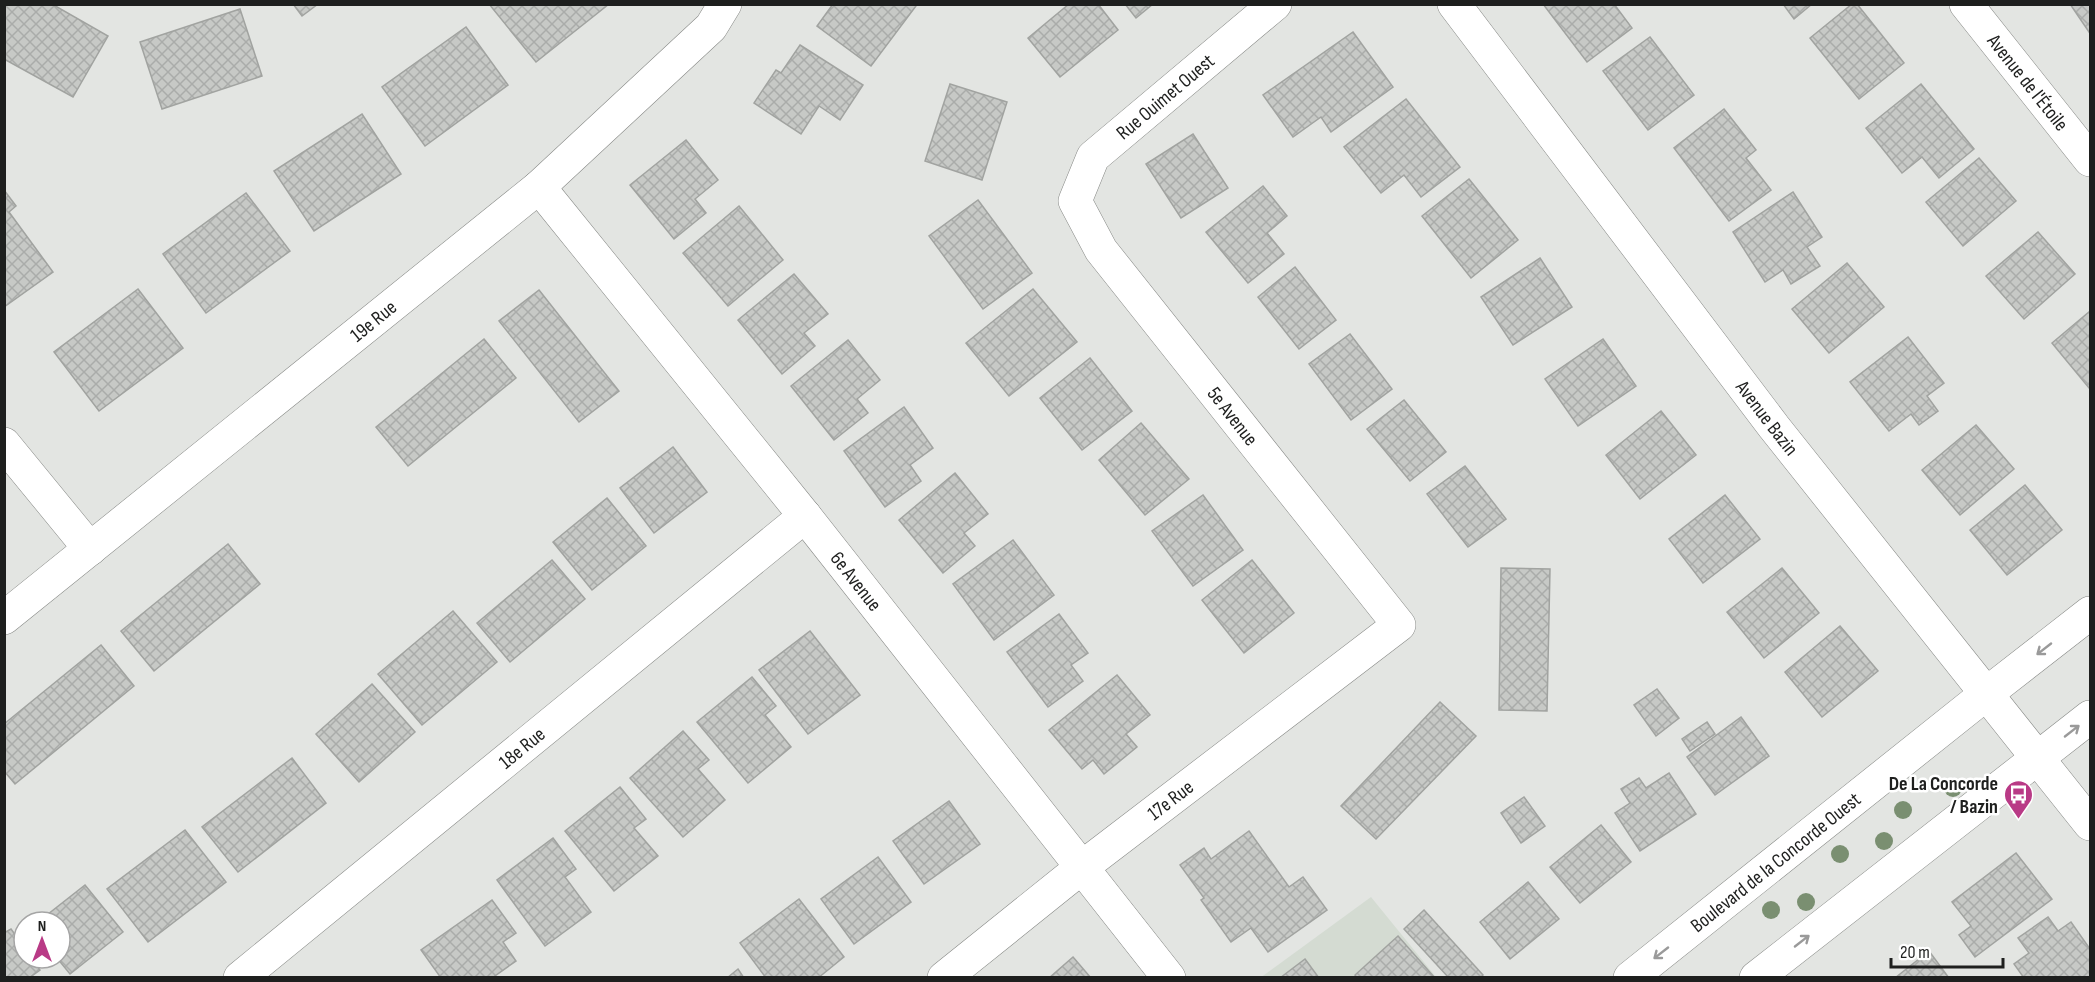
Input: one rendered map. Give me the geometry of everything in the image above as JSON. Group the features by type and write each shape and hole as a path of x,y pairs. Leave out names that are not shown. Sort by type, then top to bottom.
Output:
{"street":[{"name":"19e Rue","path":"4,618 539,187 711,27 725,4"},
{"name":"Rue Ouimet Ouest","path":"1075,201 1093,157 1275,4"},
{"name":"Avenue Bazin","path":"1454,4 1767,418 2091,824"},
{"name":"Avenue de l'Étoile","path":"1966,4 2091,160"},
{"name":"6e Avenue","path":"539,187 805,516 1169,978"},
{"name":"5e Avenue","path":"1075,201 1101,250 1399,625"},
{"path":"4,444 90,549"},
{"name":"18e Rue","path":"240,978 805,516"},
{"name":"Boulevard de la Concorde Ouest","path":"1630,978 2091,613"},
{"name":"17e Rue","path":"944,978 1081,868 1399,625"},
{"path":"1756,978 2091,717"}],"shaded area":[{"path":"1371,897 1436,977 1260,978"}],"building":[{"path":"7,4 52,4 108,36 73,97 4,59 4,9"},
{"path":"293,4 318,4 302,16"},
{"path":"489,4 609,4 536,62"},
{"path":"833,4 913,4 916,6 871,66 817,26"},
{"path":"1069,4 1098,4 1118,30 1060,77 1028,38"},
{"path":"1125,4 1153,4 1136,18"},
{"path":"1543,4 1614,4 1632,28 1587,62"},
{"path":"1783,4 1812,4 1794,19"},
{"path":"1852,4 1857,4 1904,63 1859,99 1810,38"},
{"path":"2070,4 2090,4 2089,32"},
{"path":"240,9 262,76 162,109 140,42"},
{"path":"466,27 508,85 425,146 382,87"},
{"path":"1353,32 1393,87 1331,132 1321,117 1293,137 1263,95"},
{"path":"1650,37 1694,95 1648,130 1603,71"},
{"path":"800,45 863,85 840,120 819,106 801,134 754,103 776,70 781,73"},
{"path":"950,84 1007,102 982,180 925,161"},
{"path":"1921,84 1974,149 1939,178 1922,157 1902,173 1866,128"},
{"path":"1406,99 1460,167 1421,197 1404,175 1381,193 1344,147"},
{"path":"1724,109 1756,150 1746,158 1771,190 1729,221 1674,148"},
{"path":"362,114 401,174 314,231 274,171"},
{"path":"1193,134 1228,188 1181,218 1146,164"},
{"path":"686,140 718,180 695,199 706,213 674,239 630,185"},
{"path":"1979,158 2016,201 1963,246 1926,202"},
{"path":"1469,179 1518,240 1471,278 1422,216"},
{"path":"1263,186 1287,216 1267,233 1284,254 1248,283 1206,232"},
{"path":"4,190 16,206 9,212 53,272 4,307"},
{"path":"1793,192 1822,237 1807,247 1820,266 1791,284 1783,270 1765,282 1733,232"},
{"path":"246,193 290,251 206,313 163,254"},
{"path":"978,200 1032,273 983,309 929,236"},
{"path":"739,206 783,260 728,306 683,253"},
{"path":"2038,232 2075,274 2024,319 1986,276"},
{"path":"1540,258 1572,307 1513,345 1481,297"},
{"path":"1847,263 1884,307 1829,353 1792,309"},
{"path":"1295,267 1336,320 1299,349 1258,297"},
{"path":"794,274 828,314 804,333 815,346 782,374 738,320"},
{"path":"138,289 183,348 99,411 54,352"},
{"path":"1033,289 1077,342 1009,396 966,343"},
{"path":"539,290 619,391 579,422 499,321"},
{"path":"2090,311 2090,386 2089,388 2052,343"},
{"path":"1350,334 1392,389 1351,420 1309,364"},
{"path":"1908,337 1944,383 1927,396 1938,411 1919,425 1911,414 1889,431 1850,382"},
{"path":"484,339 516,378 408,466 376,427"},
{"path":"1603,339 1636,386 1578,426 1545,379"},
{"path":"848,340 880,380 857,399 868,413 834,440 791,386"},
{"path":"1090,358 1132,411 1082,450 1040,398"},
{"path":"1404,400 1446,452 1410,481 1367,429"},
{"path":"904,407 933,448 910,465 921,481 885,507 844,451"},
{"path":"1661,411 1696,455 1640,499 1606,455"},
{"path":"1141,423 1189,479 1145,515 1099,460"},
{"path":"1976,425 2014,469 1960,515 1922,470"},
{"path":"673,447 707,492 654,533 620,488"},
{"path":"1465,466 1506,519 1468,547 1427,494"},
{"path":"955,473 988,514 964,533 975,546 943,573 899,520"},
{"path":"2025,485 2062,530 2007,575 1970,530"},
{"path":"1203,495 1243,550 1193,586 1152,531"},
{"path":"1725,495 1760,539 1703,583 1669,539"},
{"path":"607,498 646,546 592,590 553,542"},
{"path":"1013,540 1054,595 994,640 953,584"},
{"path":"228,544 260,584 154,671 121,631"},
{"path":"552,560 585,599 510,662 477,623"},
{"path":"1252,560 1294,613 1244,653 1202,600"},
{"path":"1501,568 1550,569 1547,711 1499,710"},
{"path":"1782,568 1819,613 1764,658 1727,612"},
{"path":"453,611 497,662 422,725 378,674"},
{"path":"1059,614 1088,653 1071,665 1083,681 1048,707 1007,652"},
{"path":"1840,626 1878,671 1822,717 1785,672"},
{"path":"810,631 860,695 808,734 759,670"},
{"path":"101,645 134,686 15,784 4,771 4,724"},
{"path":"1117,675 1150,715 1126,734 1137,747 1104,774 1093,760 1082,769 1049,730"},
{"path":"752,677 776,706 765,715 791,747 748,783 697,722"},
{"path":"372,684 415,732 359,782 316,734"},
{"path":"1657,689 1679,718 1656,736 1634,705"},
{"path":"1440,702 1476,736 1376,839 1341,806"},
{"path":"1741,717 1769,756 1715,795 1687,757"},
{"path":"1707,722 1715,734 1690,751 1682,739"},
{"path":"683,731 709,760 698,769 725,800 683,837 630,778"},
{"path":"292,758 326,803 238,872 202,827"},
{"path":"1669,773 1696,814 1640,851 1615,813 1630,803 1621,789 1639,778 1646,788"},
{"path":"620,787 646,819 634,828 658,856 614,891 565,831"},
{"path":"1524,797 1545,826 1521,843 1501,813"},
{"path":"949,801 980,844 924,884 893,841"},
{"path":"1601,825 1631,862 1580,903 1550,867"},
{"path":"185,830 226,882 148,942 107,889"},
{"path":"1249,831 1289,887 1303,877 1327,910 1268,952 1251,928 1231,942 1201,900 1204,898 1180,865 1204,848 1211,859"},
{"path":"553,838 576,869 565,877 591,912 545,946 497,880"},
{"path":"2016,853 2052,899 1975,957 1959,935 1971,926 1952,902"},
{"path":"878,857 911,902 854,944 821,899"},
{"path":"1528,882 1559,919 1510,959 1480,922"},
{"path":"85,885 123,932 70,974 67,970 72,970 72,910 53,910"},
{"path":"799,899 844,957 818,978 766,978 740,943"},
{"path":"492,900 516,933 503,942 516,961 492,978 441,978 421,950"},
{"path":"1424,910 1483,975 1480,978 1449,978 1404,929"},
{"path":"2048,917 2058,931 2071,922 2090,949 2090,978 2024,978 2014,964 2029,953 2018,938"},
{"path":"12,930 12,970 40,970 29,978 4,978 4,933"},
{"path":"1398,936 1435,978 1357,978 1355,975"},
{"path":"1929,951 1949,978 1895,978"},
{"path":"1073,957 1091,978 1049,978"},
{"path":"1305,959 1319,978 1280,978"},
{"path":"738,969 744,978 727,978"}],"place":[{"name":"De La Concorde / Bazin","path":"2019,820"}]}
